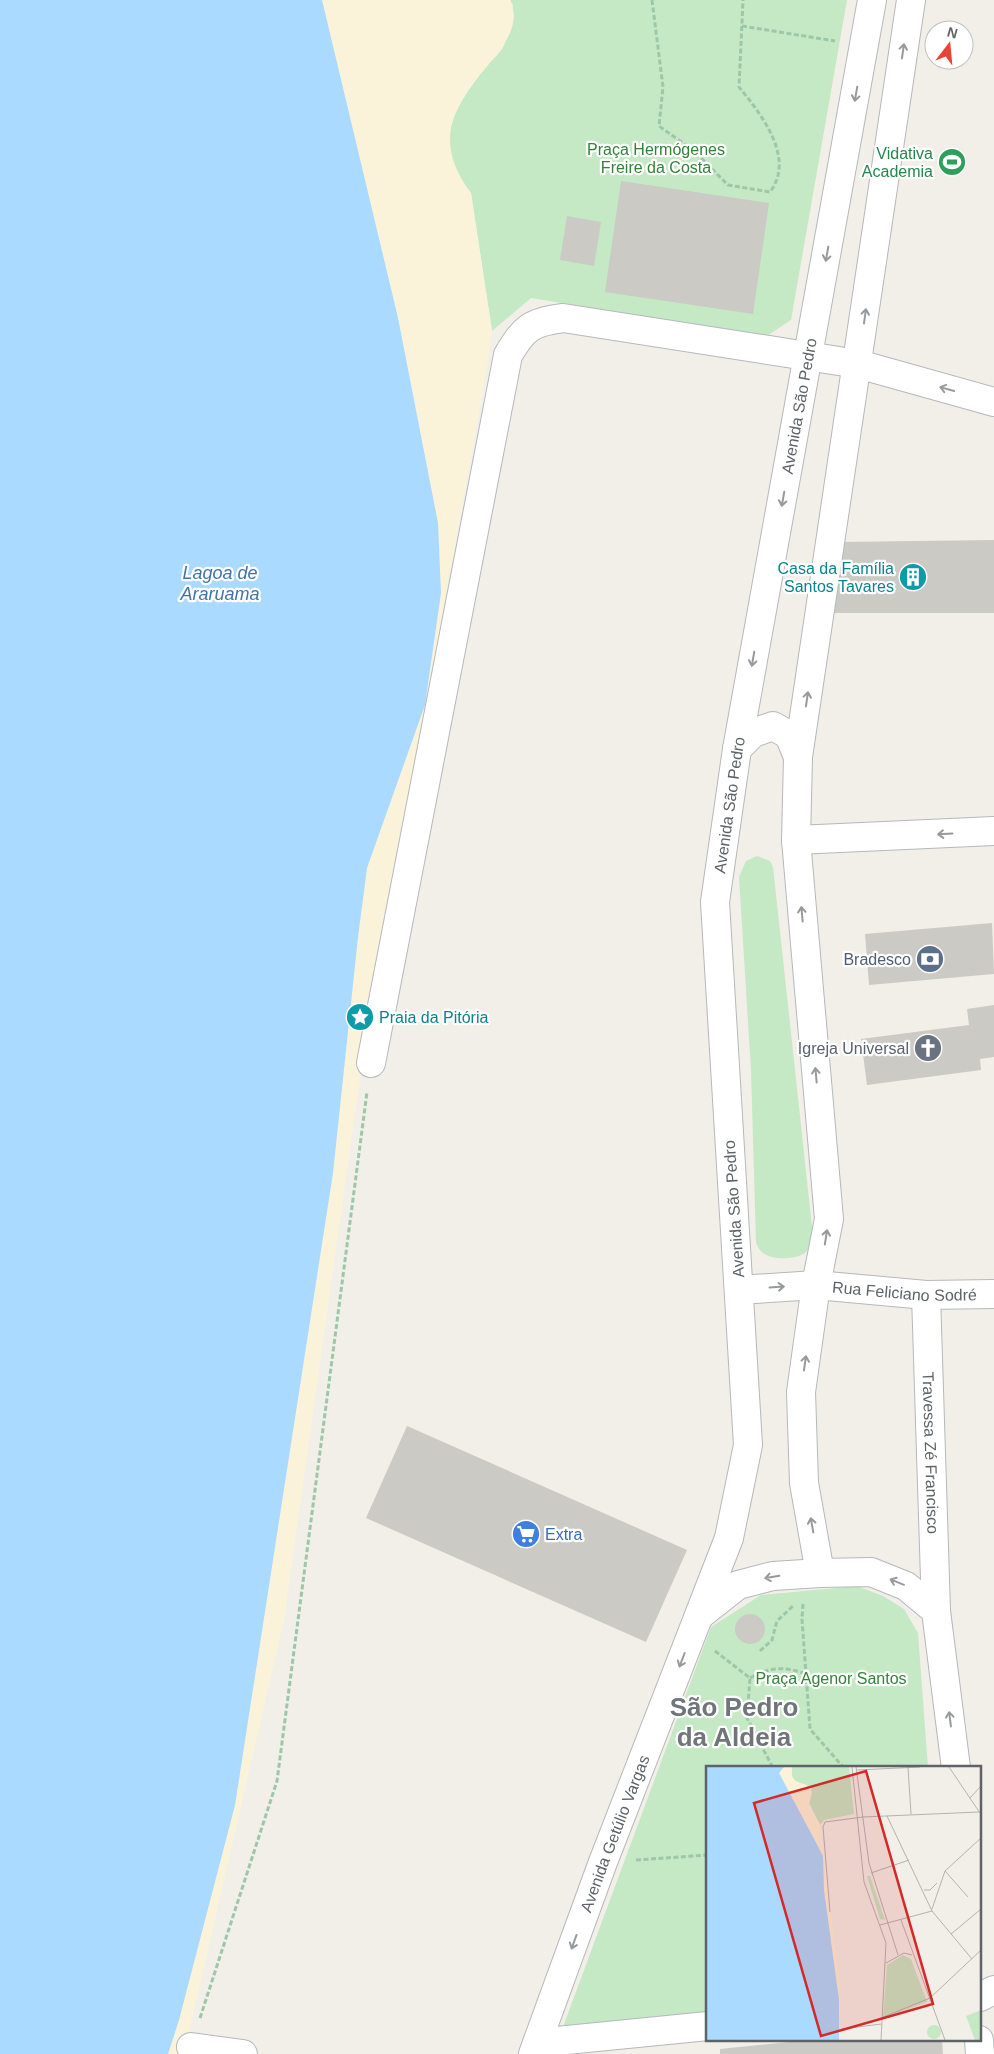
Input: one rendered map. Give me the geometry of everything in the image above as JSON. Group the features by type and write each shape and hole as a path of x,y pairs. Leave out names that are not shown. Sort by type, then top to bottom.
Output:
{"street":[{"name":"Avenida São Pedro","path":"695,1626 729,1538 748,1445 715,902 737,749 872,0"},
{"path":"820,1573 804,1483 801,1392 816,1285 829,1219 796,840 798,757 911,0"},
{"path":"371,1063 508,356 522,332 540,321 563,318 858,364 994,402"},
{"path":"737,749 753,733 773,726 789,735 798,757"},
{"path":"796,840 994,832"},
{"name":"Rua Feliciano Sodré","path":"739,1290 816,1285 926,1295 994,1294"},
{"name":"Travessa Zé Francisco","path":"926,1295 936,1611 956,1766"},
{"path":"695,1626 738,1585 773,1576 820,1573 871,1572 906,1586 936,1611"},
{"name":"Avenida Getúlio Vargas","path":"535,2048 603,1862 695,1626"},
{"path":"982,1996 994,1990"},
{"path":"535,2048 706,2026"},
{"path":"191,2046 243,2054"}],"path":[{"path":"652,0 663,87 659,126 694,151 728,185 770,192 778,182 779,155 762,116 739,87 743,0"},
{"path":"742,26 865,46"},
{"path":"191,2046 277,1781 371,1063"},
{"path":"760,1651 772,1640 777,1621 794,1605 803,1601 802,1619 810,1729 842,1766"},
{"path":"695,1626 720,1653 750,1678"},
{"path":"750,1678 763,1671 788,1667 806,1674"},
{"path":"750,1678 747,1718 772,1766"},
{"path":"603,1862 706,1855"}],"green space":[{"name":"Praça Hermógenes Freire da Costa","path":"510,0 847,0 791,320 767,336 531,298 492,331 471,193 459,175 452,159 449,144 450,130 462,101 483,70 499,54 503,47 508,34 513,5"},
{"path":"757,856 770,861 773,867 813,1236 807,1251 792,1258 778,1258 766,1255 760,1250 756,1242 751,1070 739,877 746,861"},
{"name":"Praça Agenor Santos","path":"857,1586 883,1596 904,1609 918,1633 928,1766 706,1766 706,2041 553,2054 711,1627 761,1595"}],"sand":[{"name":"Praia da Pitória","path":"322,0 510,0 513,21 506,41 459,105 451,131 453,160 471,193 492,331 357,1098 284,1619 185,2049 183,2054 168,2054 179,2020 235,1805 333,1173 367,868 389,805 438,523 398,318"}],"water":[{"name":"Lagoa de Araruama","path":"0,0 322,0 398,318 438,523 441,593 425,705 367,868 333,1173 235,1805 179,2020 168,2054 0,2054"}],"building":[{"path":"621,181 769,203 753,314 605,292"},
{"path":"567,216 601,222 594,266 560,260"},
{"name":"Casa da Família Santos Tavares","path":"994,540 994,613 825,613 837,542"},
{"name":"Bradesco","path":"992,923 994,974 869,985 865,934"},
{"name":"Igreja Universal","path":"994,1005 994,1057 980,1059 981,1070 867,1085 861,1039 969,1025 967,1009"},
{"name":"Extra","path":"407,1426 687,1550 646,1642 366,1518"},
{"path":"750,1614 761,1618 765,1629 761,1640 750,1644 739,1640 735,1629 739,1618"},
{"path":"790,2042 942,2042 943,2054 720,2054 720,2049"}],"place":[{"name":"Vidativa Academia","path":"952,162"},
{"name":"Casa da Família Santos Tavares","path":"913,577"},
{"name":"Bradesco","path":"930,959"},
{"name":"Praia da Pitória","path":"360,1017"},
{"name":"Igreja Universal","path":"928,1048"},
{"name":"Extra","path":"526,1534"}],"district":[{"name":"São Pedro da Aldeia","path":"734,1722"}]}
